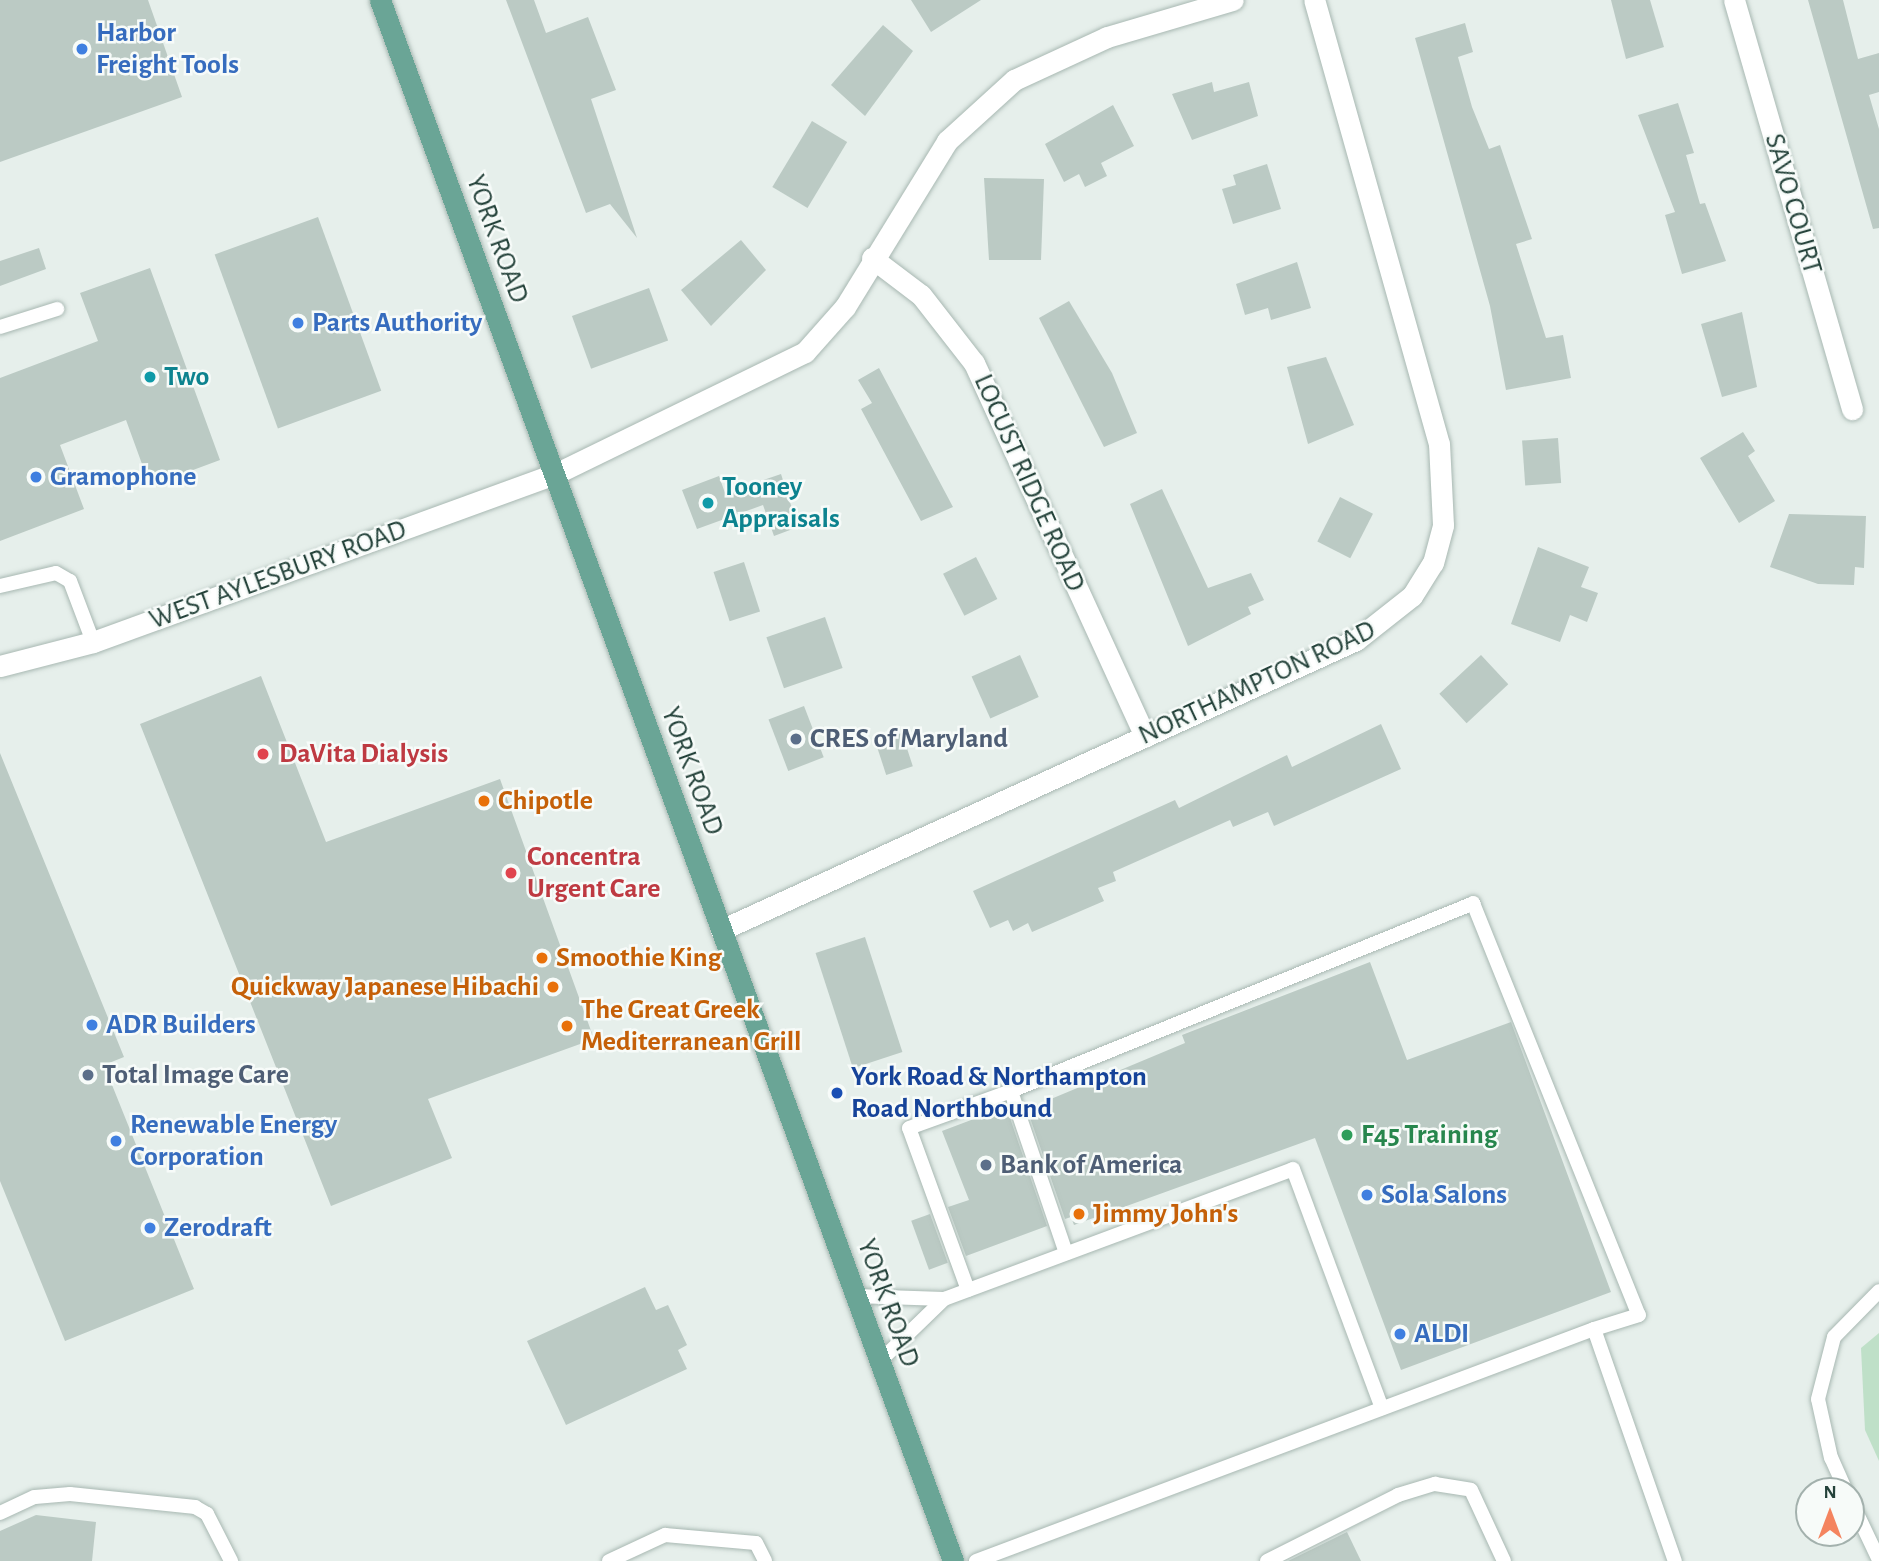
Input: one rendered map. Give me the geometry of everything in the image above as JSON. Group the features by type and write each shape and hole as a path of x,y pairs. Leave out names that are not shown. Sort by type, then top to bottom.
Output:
{"main road":[{"name":"YORK ROAD","path":"380,0 953,1561"}],"street":[{"name":"WEST AYLESBURY ROAD","path":"0,666 93,642 553,475 805,352 845,307 872,258 947,141 1014,80 1107,37 1233,0"},
{"name":"NORTHAMPTON ROAD","path":"721,930 1145,737 1387,622 1433,563 1443,525 1439,444 1314,0"},
{"name":"SAVO COURT","path":"1734,0 1852,409"},
{"name":"LOCUST RIDGE ROAD","path":"872,258 922,295 974,363 1145,737"}],"lane":[{"path":"0,327 57,309"},
{"path":"0,586 56,573 70,581 93,642"},
{"path":"968,1290 909,1128 1011,1091 1473,903 1639,1315 1594,1329 976,1561"},
{"path":"1011,1091 1066,1253"},
{"path":"855,1296 944,1299 1293,1169 1382,1409"},
{"path":"1841,1477 1822,1428 1822,1371 1834,1337 1879,1291"},
{"path":"879,1362 944,1299"},
{"path":"1594,1329 1675,1561"},
{"path":"1266,1561 1416,1487 1455,1484 1471,1490 1504,1561"},
{"path":"0,1513 35,1497 70,1493 195,1507 207,1514 231,1561"},
{"path":"1865,1530 1879,1560"},
{"path":"609,1561 665,1535 756,1543 765,1561"}],"green space":[{"path":"1879,1333 1879,1461 1865,1430 1861,1348"}],"building":[{"name":"Harbor Freight Tools","path":"0,0 148,0 182,97 0,162"},
{"path":"506,0 534,0 546,33 588,17 616,90 591,99 637,238 610,204 586,213"},
{"path":"911,0 981,0 931,32"},
{"path":"1611,0 1650,0 1664,47 1626,59"},
{"path":"1808,0 1843,0 1858,59 1879,53 1879,92 1869,95 1879,129 1879,228 1873,229"},
{"path":"1465,23 1473,52 1458,57 1472,107 1489,149 1500,145 1532,239 1516,244 1546,338 1563,335 1571,378 1506,390 1490,306 1415,38"},
{"path":"883,25 913,51 865,116 831,85"},
{"path":"1212,82 1214,92 1249,82 1258,116 1192,140 1172,94"},
{"path":"1678,103 1694,153 1686,155 1700,204 1705,203 1726,261 1682,274 1665,215 1675,212 1638,115"},
{"path":"1113,105 1134,146 1101,163 1107,176 1085,187 1079,174 1064,182 1045,144"},
{"path":"812,121 847,142 807,208 772,187"},
{"path":"1267,164 1281,209 1233,224 1222,189 1236,185 1233,175"},
{"path":"984,178 1044,179 1041,260 989,260"},
{"name":"Parts Authority","path":"318,217 381,391 278,428 215,255"},
{"path":"741,240 766,270 711,326 681,290"},
{"path":"39,248 46,269 0,286 0,261"},
{"path":"1297,262 1311,308 1271,320 1268,308 1245,315 1236,284"},
{"path":"150,268 220,460 150,486 126,420 60,445 84,509 0,541 0,378 98,341 80,293"},
{"path":"649,288 668,341 591,369 572,316"},
{"path":"1069,301 1112,373 1137,433 1104,447 1039,318"},
{"path":"1742,312 1757,387 1722,397 1701,324"},
{"path":"1326,357 1354,425 1308,444 1287,367"},
{"path":"879,368 953,507 921,521 861,409 872,403 858,380"},
{"path":"1743,432 1755,451 1748,456 1775,501 1739,523 1700,458"},
{"path":"1558,438 1561,483 1525,485 1522,441"},
{"path":"781,474 798,527 774,536 763,505 697,529 682,490 719,476 725,493"},
{"path":"1162,489 1208,588 1251,573 1264,600 1248,607 1251,614 1188,646 1130,504"},
{"path":"1340,497 1373,514 1350,558 1317,542"},
{"path":"1789,514 1866,516 1864,568 1855,567 1854,585 1818,584 1770,567"},
{"path":"1538,547 1589,567 1581,587 1598,593 1587,622 1570,615 1560,642 1511,624"},
{"path":"976,557 997,599 964,616 943,574"},
{"path":"744,562 760,611 730,621 714,572"},
{"path":"825,617 843,668 784,688 766,637"},
{"path":"1020,655 1039,697 990,719 972,677"},
{"path":"1481,655 1508,684 1467,723 1439,694"},
{"path":"261,676 326,842 500,779 594,1039 428,1099 452,1158 331,1206 140,724"},
{"name":"CRES of Maryland","path":"804,706 824,757 788,771 769,720"},
{"path":"1381,724 1401,769 1274,826 1268,812 1233,827 1230,820 1113,872 1116,881 1098,888 1104,901 1032,932 1028,923 1013,931 1008,920 990,928 973,891 1175,800 1179,808 1287,755 1292,767"},
{"path":"902,733 913,766 886,775 875,742"},
{"path":"0,753 124,1057 104,1065 194,1289 65,1341 0,1181"},
{"path":"865,937 902,1052 853,1068 816,953"},
{"path":"1370,962 1407,1060 1511,1022 1611,1292 1401,1370 1315,1138 1074,1225 1071,1217 1065,1219 1027,1109 1185,1043 1182,1035"},
{"name":"Bank of America","path":"995,1111 998,1119 1009,1115 1047,1226 966,1256 948,1207 969,1200 942,1131"},
{"path":"930,1214 948,1263 929,1270 911,1221"},
{"path":"645,1287 656,1310 668,1305 687,1345 678,1350 687,1369 566,1425 527,1341"},
{"path":"36,1515 96,1522 92,1561 0,1561 0,1531"},
{"path":"1347,1532 1361,1561 1288,1561"}],"place":[{"name":"Harbor Freight Tools","path":"82,49"},
{"name":"Parts Authority","path":"298,323"},
{"name":"Two","path":"150,377"},
{"name":"Gramophone","path":"36,477"},
{"name":"Tooney Appraisals","path":"708,503"},
{"name":"CRES of Maryland","path":"796,739"},
{"name":"DaVita Dialysis","path":"263,754"},
{"name":"Chipotle","path":"484,801"},
{"name":"Concentra Urgent Care","path":"511,873"},
{"name":"Smoothie King","path":"542,958"},
{"name":"Quickway Japanese Hibachi","path":"553,987"},
{"name":"ADR Builders","path":"92,1025"},
{"name":"The Great Greek Mediterranean Grill","path":"567,1026"},
{"name":"Total Image Care","path":"88,1075"},
{"name":"York Road & Northampton Road Northbound","path":"837,1093"},
{"name":"F45 Training","path":"1347,1135"},
{"name":"Renewable Energy Corporation","path":"116,1141"},
{"name":"Bank of America","path":"986,1165"},
{"name":"Sola Salons","path":"1367,1195"},
{"name":"Jimmy John's","path":"1079,1214"},
{"name":"Zerodraft","path":"150,1228"},
{"name":"ALDI","path":"1400,1334"}]}
